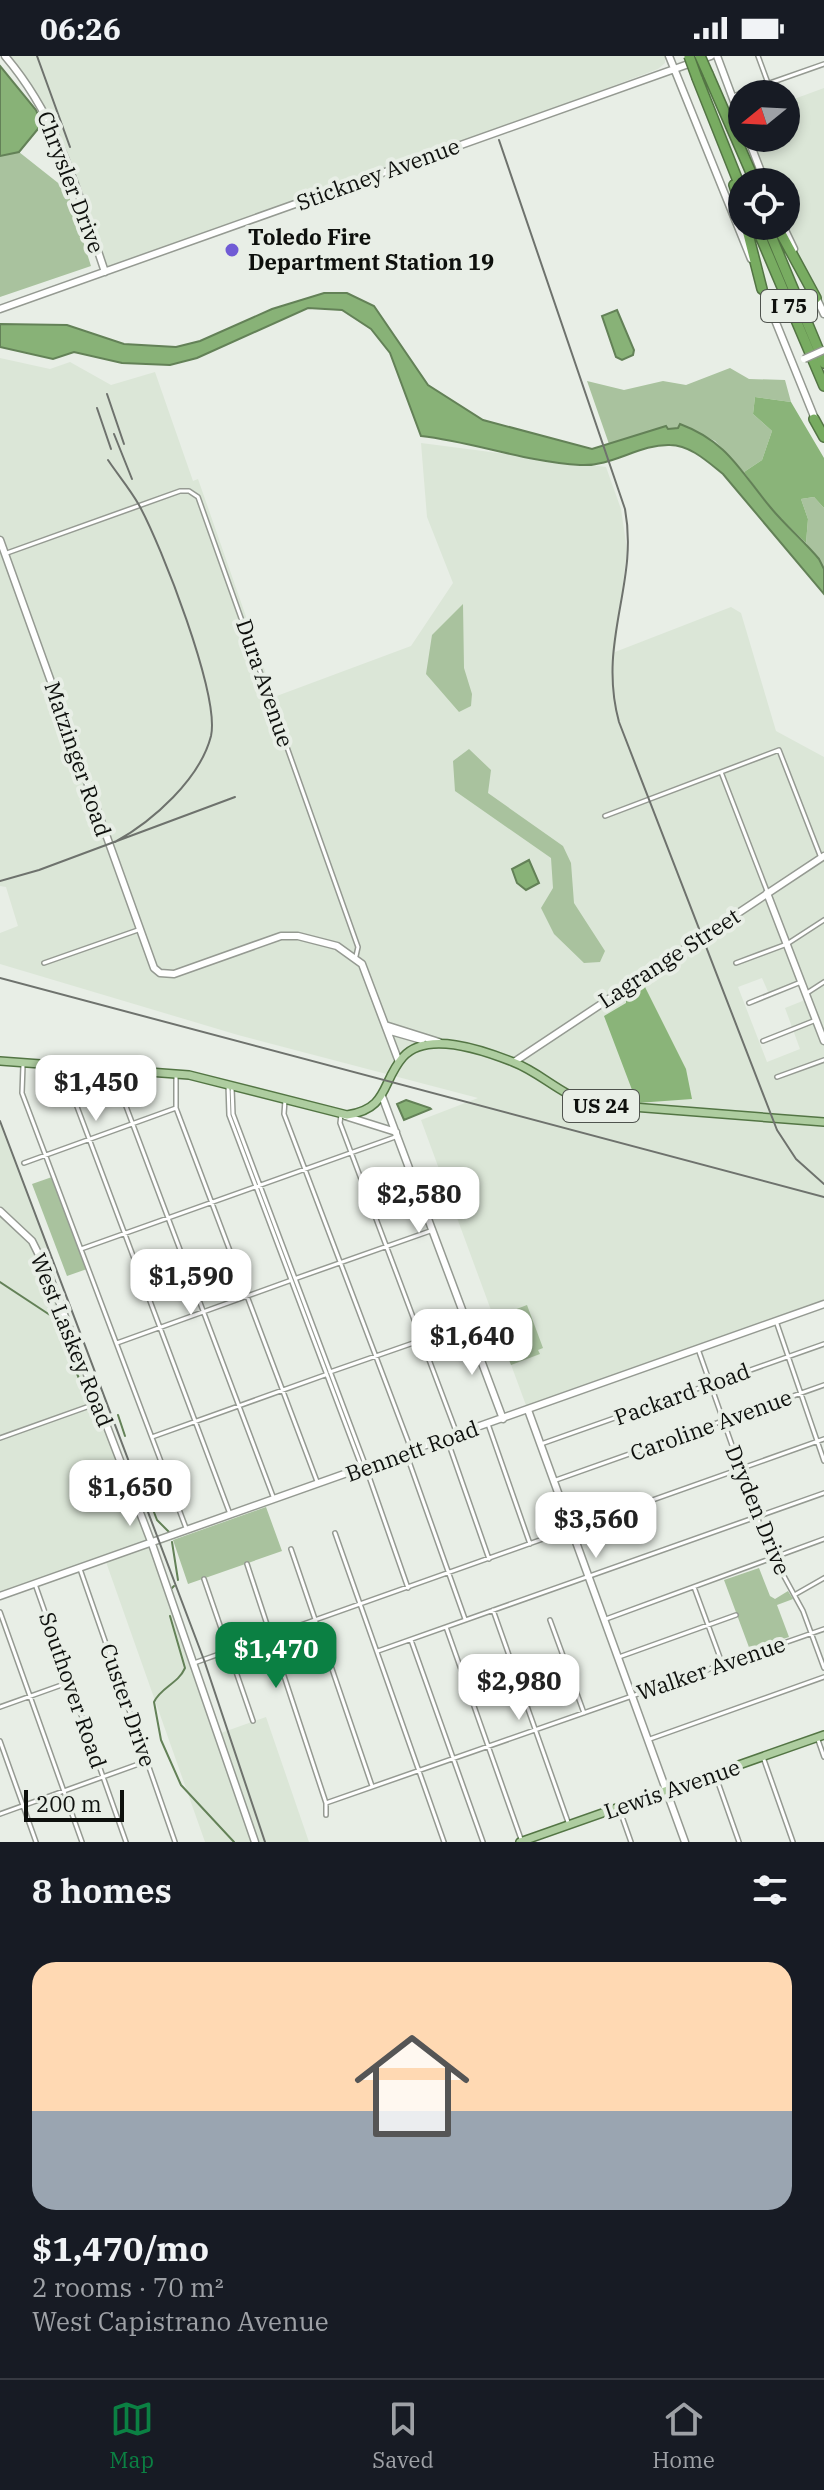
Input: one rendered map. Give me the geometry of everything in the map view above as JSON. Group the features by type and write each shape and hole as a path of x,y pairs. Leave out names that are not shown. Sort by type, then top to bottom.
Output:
{"highway":[{"path":"689,56 703,76 746,168"},
{"path":"700,56 729,168"},
{"path":"721,140 733,168"},
{"path":"750,240 762,289"},
{"name":"I 75","path":"762,240 824,386"},
{"name":"I 75","path":"773,240 824,363"},
{"path":"785,240 816,298"},
{"path":"814,419 824,439"}],"main road":[{"name":"US 24","path":"436,1042 514,1062 566,1095 600,1106 824,1122"},
{"path":"0,1061 176,1074 341,1115 365,1110 382,1096 399,1062 416,1047 436,1042"},
{"name":"Lewis Avenue","path":"521,1842 820,1736"}],"street":[{"name":"Chrysler Drive","path":"5,56 39,99 54,126 105,272"},
{"path":"668,56 701,129 814,419"},
{"path":"652,76 665,66 668,56"},
{"name":"Stickney Avenue","path":"0,309 711,56"},
{"path":"717,56 728,84"},
{"path":"758,56 767,80"},
{"path":"779,80 824,64"},
{"path":"789,240 824,314"},
{"path":"791,364 824,350"},
{"name":"Dura Avenue","path":"5,554 180,491 196,494 358,947 356,956 367,974 399,1062"},
{"name":"Matzinger Road","path":"0,540 151,965 160,973 178,973 285,935 337,946 356,956"},
{"path":"605,816 779,750 822,857"},
{"path":"721,772 824,1041"},
{"name":"Lagrange Street","path":"514,1062 822,857"},
{"path":"736,963 787,944 824,920"},
{"path":"44,963 138,930"},
{"path":"749,1003 801,982"},
{"path":"806,994 824,982"},
{"path":"763,1041 816,1020"},
{"path":"386,1028 436,1042"},
{"path":"777,1077 824,1060"},
{"path":"24,1063 22,1093 188,1531"},
{"path":"74,1067 73,1096 231,1516"},
{"path":"125,1071 123,1097 132,1124 274,1500"},
{"path":"176,1074 176,1108 318,1485"},
{"path":"230,1085 226,1107 408,1588"},
{"path":"382,1096 503,1419"},
{"path":"285,1100 284,1114 376,1357 465,1620"},
{"path":"24,1163 176,1108"},
{"path":"397,1134 341,1115 340,1123 350,1152 458,1435"},
{"path":"81,1249 397,1134"},
{"name":"West Laskey Road","path":"0,1211 25,1232 41,1258 152,1544 255,1842"},
{"path":"117,1343 433,1230"},
{"name":"Bennett Road","path":"0,1596 824,1304"},
{"path":"776,1321 824,1461"},
{"path":"152,1437 469,1324"},
{"name":"Packard Road","path":"540,1445 824,1344"},
{"name":"Dryden Drive","path":"698,1349 757,1517 774,1559 795,1595 824,1668"},
{"name":"Caroline Avenue","path":"553,1482 824,1385"},
{"path":"497,1401 510,1411 525,1411 533,1425 685,1842"},
{"path":"0,1438 98,1403"},
{"path":"512,1416 533,1425"},
{"path":"488,1424 530,1544"},
{"path":"447,1439 489,1559"},
{"path":"193,1664 824,1439"},
{"path":"378,1651 824,1493"},
{"path":"335,1533 444,1842"},
{"path":"605,1619 824,1539"},
{"path":"291,1549 372,1786"},
{"path":"247,1564 326,1803 326,1815"},
{"name":"Custer Drive","path":"80,1569 175,1842"},
{"path":"795,1595 824,1578"},
{"path":"204,1579 253,1721"},
{"name":"Southover Road","path":"35,1584 126,1842"},
{"path":"694,1587 722,1664"},
{"path":"493,1610 570,1825"},
{"path":"0,1612 82,1842"},
{"path":"618,1657 736,1615"},
{"path":"550,1620 584,1713"},
{"path":"446,1627 521,1842"},
{"name":"Walker Avenue","path":"326,1803 824,1629"},
{"path":"411,1640 483,1842"},
{"path":"648,1739 824,1677"},
{"path":"0,1707 70,1682"},
{"path":"820,1736 824,1757"},
{"path":"0,1741 36,1842"},
{"path":"763,1757 793,1842"},
{"path":"0,1814 147,1761"},
{"path":"715,1774 739,1842"},
{"path":"619,1808 631,1842"}],"shaded area":[{"path":"4,56 665,56 665,63 658,69 390,170 105,272 59,139"},
{"path":"0,66 36,110 42,124 19,152 0,156"},
{"path":"824,88 824,308 793,240 800,240 800,168 763,168 756,152 800,152 800,97"},
{"path":"19,152 67,190 91,266 0,297 0,156"},
{"path":"324,293 347,293 374,306 428,385 483,420 592,449 666,426 668,429 678,428 680,424 696,431 732,459 777,515 819,559 824,569 824,594 723,474 685,448 659,446 603,463 580,465 421,436 390,353 371,329 342,310 308,308 197,358 170,365 122,363 74,352 53,359 0,347 0,324 67,325 124,344 176,347 200,341 272,309"},
{"path":"617,310 634,350 633,355 622,360 616,357 602,316"},
{"path":"0,358 50,369 70,362 111,385 155,372 193,481 198,479 274,697 411,646 453,583 427,517 421,443 606,467 621,509 627,550 615,652 731,607 741,613 776,731 824,757 824,1301 527,1408 421,1120 478,1098 238,1035 0,964 0,933 18,926 6,887 0,886","holes":["762,978 769,994 798,983 805,1000 785,1008 800,1049 767,1062 738,987"]},
{"path":"730,368 749,379 785,380 791,402 755,397 753,414 772,431 762,460 744,472 715,441 680,424 678,428 609,444 587,381 624,390 663,381 686,385"},
{"path":"755,397 791,402 824,458 824,508 814,497 801,499 808,519 806,543 772,510 744,472 762,460 772,431 753,414"},
{"path":"814,497 824,508 824,569 806,543 808,519 801,499"},
{"path":"463,604 464,668 472,694 471,706 459,712 426,674 432,635"},
{"path":"469,749 491,770 488,793 563,846 571,863 574,903 605,951 600,962 584,963 554,934 541,908 553,888 551,858 455,791 453,761"},
{"path":"529,860 539,883 526,890 517,883 512,869"},
{"path":"643,983 686,1069 692,1099 637,1103 604,1016 626,1003 626,996"},
{"path":"406,1100 431,1109 404,1120 397,1104"},
{"path":"0,1121 58,1272 50,1275 152,1544 218,1734 266,1717 309,1842 205,1842 106,1562 0,1593"},
{"path":"52,1177 87,1269 67,1276 32,1184"},
{"path":"527,1305 543,1348 538,1350 540,1354 511,1365 493,1318"},
{"path":"266,1507 282,1551 188,1584 173,1540"},
{"path":"759,1568 770,1596 775,1599 788,1591 793,1599 777,1605 789,1637 750,1650 724,1580"}],"waterway":[{"path":"0,1282 53,1317 86,1395"},
{"path":"118,1415 125,1436"},
{"path":"145,1489 157,1520 169,1532"},
{"path":"172,1542 178,1580"},
{"path":"170,1616 185,1668 154,1702 161,1740 181,1785 234,1842"}],"railway":[{"path":"37,56 70,147"},
{"path":"499,140 625,509 627,563 613,665 619,722 777,1130 796,1159 824,1184"},
{"path":"107,394 124,444"},
{"path":"97,408 111,449"},
{"path":"114,434 132,479"},
{"path":"108,460 139,505 161,552 198,655 211,716 211,736 197,768 186,783 159,811 115,842"},
{"path":"0,881 39,870 235,797"},
{"path":"0,978 824,1197"},
{"path":"0,1121 204,1660 265,1842"}],"place":[{"name":"Toledo Fire Department Station 19","path":"232,250"}]}
